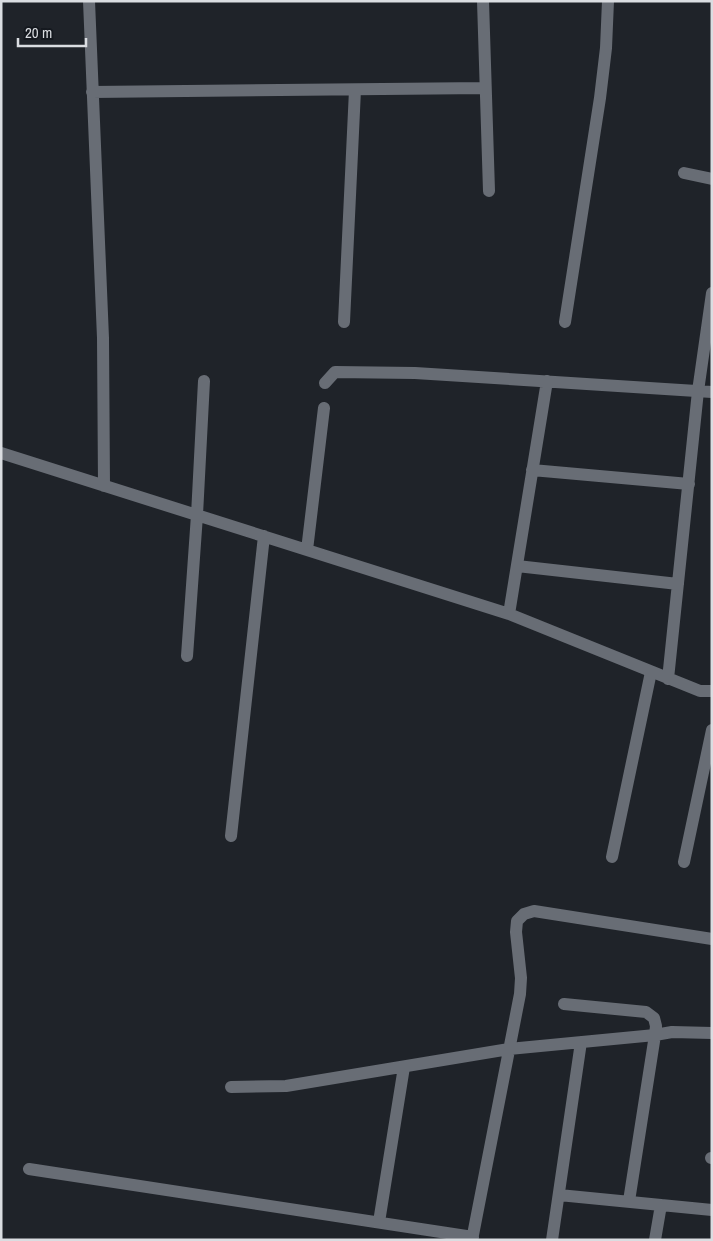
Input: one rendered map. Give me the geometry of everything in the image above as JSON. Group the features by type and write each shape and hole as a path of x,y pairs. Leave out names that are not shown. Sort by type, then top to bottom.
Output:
{"street":[{"path":"89,1 103,338 104,486"},
{"path":"483,1 489,191"},
{"path":"565,322 600,98 606,48 608,1"},
{"path":"92,92 485,88"},
{"path":"344,322 355,90"},
{"path":"684,173 712,179"},
{"path":"668,679 698,391 712,293"},
{"path":"325,383 335,372 415,373 712,392"},
{"path":"187,656 204,381"},
{"path":"510,614 546,381"},
{"path":"307,550 324,408"},
{"path":"1,453 510,614 668,679 706,691 712,701"},
{"path":"532,470 688,484"},
{"path":"231,836 264,536"},
{"path":"517,566 678,584"},
{"path":"612,857 651,672"},
{"path":"684,862 712,730"},
{"path":"29,1169 472,1238 521,978 516,932 517,921 524,914 534,911 712,939"},
{"path":"564,1004 646,1012 654,1018 656,1026 655,1035 629,1201"},
{"path":"231,1087 286,1086 509,1049 672,1032 712,1033"},
{"path":"552,1240 581,1042"},
{"path":"379,1222 404,1067"},
{"path":"559,1195 712,1210"},
{"path":"655,1240 661,1205"}]}
